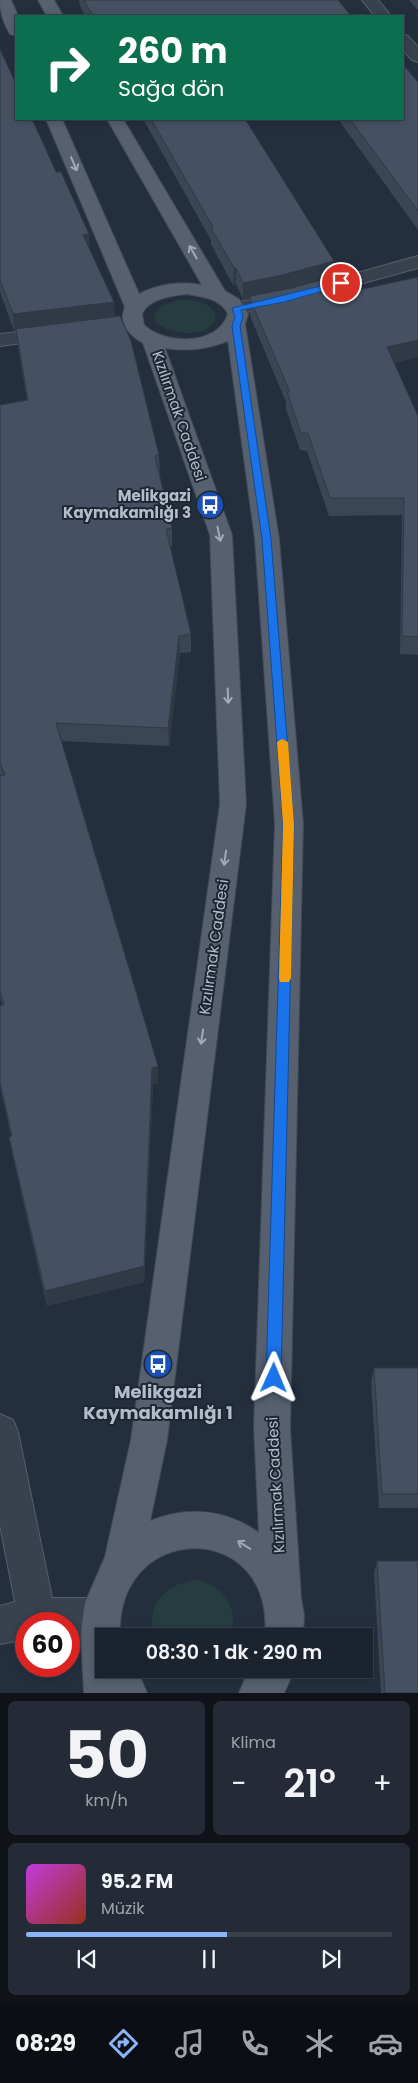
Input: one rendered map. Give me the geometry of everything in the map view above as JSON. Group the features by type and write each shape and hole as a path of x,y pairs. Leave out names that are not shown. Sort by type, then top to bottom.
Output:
{"main road":[{"path":"3,0 15,29"},
{"path":"46,0 54,15"},
{"name":"Kızılırmak Caddesi","path":"54,120 134,324 221,535 233,804 148,1440 123,1562"},
{"path":"116,120 218,294"},
{"path":"195,289 218,294 229,300 236,317 228,334 216,340 200,344 167,344 134,324 144,299 156,293 195,289"},
{"name":"Kızılırmak Caddesi","path":"236,317 266,539 289,824 272,1428 282,1597"},
{"path":"105,1628 107,1587 123,1562 144,1542 170,1531 198,1528 226,1534 250,1548 270,1570 282,1597 286,1628"},
{"path":"104,1678 104,1693"},
{"path":"115,1678 127,1693"},
{"path":"259,1693 270,1678"},
{"path":"277,1693 279,1678"}],"street":[{"path":"370,0 382,15"},
{"path":"404,41 418,57"},
{"path":"236,317 284,299 418,262"},
{"path":"0,340 76,331"},
{"path":"0,1432 36,1612"},
{"path":"0,1625 15,1622"},
{"path":"80,1636 95,1642"}],"green space":[{"path":"177,300 188,300 206,304 214,311 216,317 212,324 197,332 188,333 169,330 155,321 154,316 161,306"},
{"path":"196,1580 215,1587 222,1593 231,1607 233,1628 153,1628 155,1605 167,1591 185,1582"}],"building":[{"path":"84,0 338,0 350,15 92,15"},
{"path":"0,49 15,82 15,120 32,120 56,172 61,172 89,234 83,235 114,302 13,314 0,280"},
{"path":"404,65 418,82 418,211 351,120 404,120"},
{"path":"152,120 246,120 334,261 243,283 211,228 213,227"},
{"path":"343,274 354,291 418,277 418,340 387,347 418,416 418,637 402,636 404,498 330,498 308,433 301,433 287,392 290,392 250,299 250,296 292,288"},
{"path":"120,316 131,341 159,455 155,456 172,528 166,529 191,634 179,636 168,728 56,723 158,1066 152,1068 144,1266 45,1291 9,1137 12,1136 0,1082 0,1005 4,1005 0,990 0,776 5,775 0,762 0,405 28,400 16,329"},
{"path":"374,1368 418,1368 418,1494 382,1494"},
{"path":"377,1561 418,1561 418,1693 385,1693"}],"slow traffic":[{"path":"282,742 289,824 285,978"}],"place":[{"name":"Melikgazi Kaymakamlığı 3","path":"210,505"},
{"name":"Melikgazi Kaymakamlığı 1","path":"158,1364"}],"route":[{"path":"274,1378 289,824 266,539 236,326 239,317 236,308 284,299 341,283"}]}
